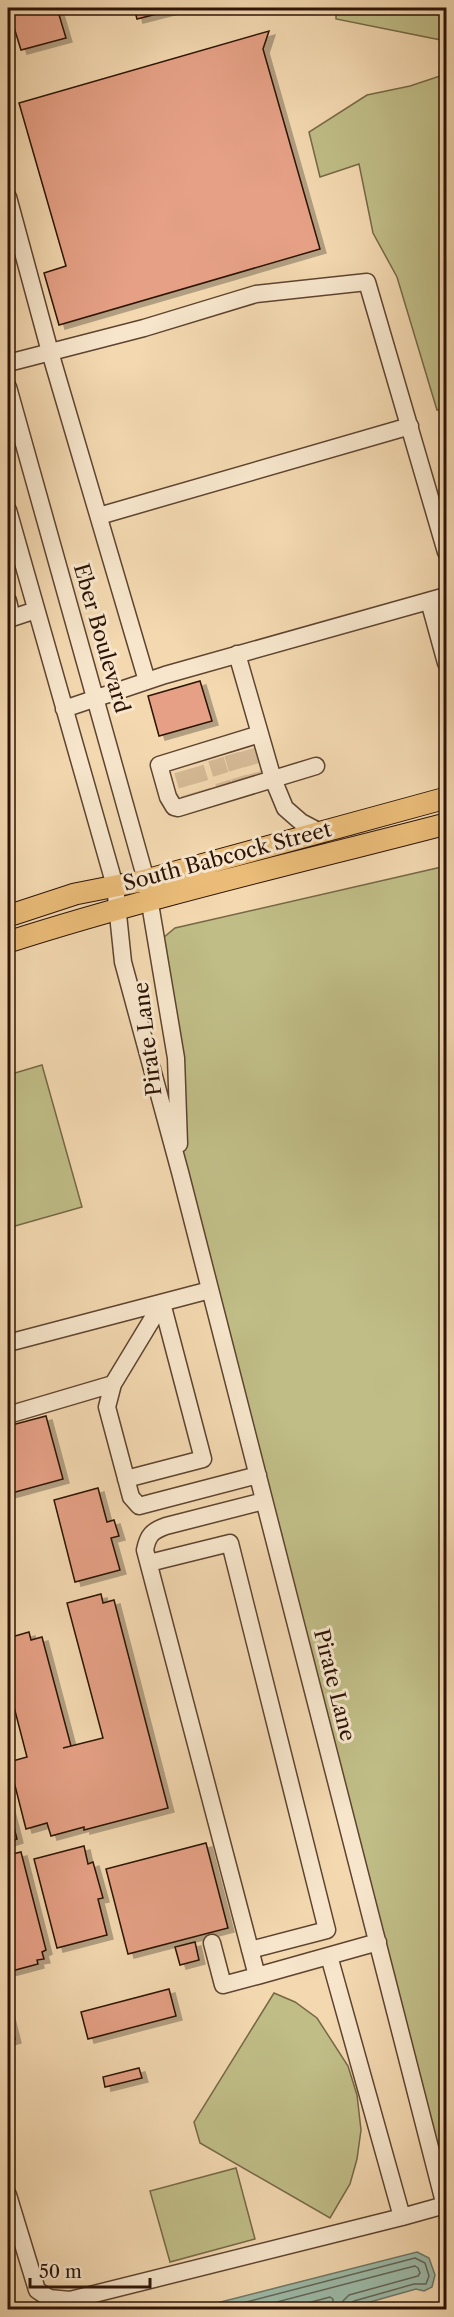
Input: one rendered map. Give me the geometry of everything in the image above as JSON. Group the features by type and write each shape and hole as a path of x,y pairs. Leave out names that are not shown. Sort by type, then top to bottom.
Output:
{"main road":[{"name":"South Babcock Street","path":"8,916 75,894 146,880 447,798"},
{"name":"South Babcock Street","path":"8,942 117,909 447,824"}],"street":[{"path":"8,197 50,352 147,681"},
{"path":"8,363 209,309 256,294 367,282 447,552"},
{"name":"Eber Boulevard","path":"8,387 146,880 149,902"},
{"path":"99,516 410,426"},
{"path":"8,510 115,886 117,909"},
{"path":"64,709 237,654 447,596"},
{"path":"8,601 10,618 36,610"},
{"path":"429,601 447,663"},
{"path":"237,654 234,747 245,784 285,808 301,822 320,832"},
{"path":"234,747 187,763 159,765 168,797 174,807 198,797 316,766"},
{"name":"Pirate Lane","path":"149,902 176,1058 180,1172"},
{"name":"Pirate Lane","path":"117,909 123,962 180,1172 446,2207"},
{"path":"8,1343 210,1290"},
{"path":"162,1303 113,1384 107,1407 131,1497 139,1506 258,1475"},
{"path":"126,1479 203,1459 162,1303"},
{"path":"8,1414 113,1384"},
{"path":"257,1976 145,1550 147,1538 154,1530 264,1501"},
{"path":"148,1563 230,1543 327,1930 250,1950"},
{"path":"212,1943 223,1985 378,1942"},
{"path":"329,1956 402,2217"},
{"path":"8,2195 37,2290 48,2298 70,2300 446,2207"}],"shaded area":[{"path":"336,8 446,8 446,41 336,19"},
{"path":"446,74 446,408 437,410 397,277 373,233 359,164 320,177 309,132 367,95 410,86"},
{"path":"446,866 446,2207 180,1172 157,943 175,928"},
{"path":"42,1065 82,1207 8,1228 8,1075"},
{"path":"274,1993 295,2002 317,2018 348,2066 357,2095 361,2130 357,2159 350,2184 330,2218 200,2143 194,2122"},
{"path":"236,2168 255,2239 170,2262 150,2191"}],"water":[{"path":"417,2252 429,2258 435,2275 432,2287 424,2291 416,2289 345,2309 193,2309"}],"building":[{"path":"8,8 57,8 66,38 21,50"},
{"path":"134,8 180,8 137,19"},
{"path":"269,31 263,49 320,249 59,325 44,273 66,266 19,103"},
{"path":"200,681 212,721 159,736 148,696"},
{"path":"46,1416 63,1479 8,1494 8,1426"},
{"path":"98,1488 107,1522 114,1520 119,1536 111,1538 120,1570 75,1582 54,1500"},
{"path":"101,1594 103,1603 114,1600 168,1808 84,1830 84,1827 51,1836 47,1823 26,1829 9,1762 27,1757 8,1684 8,1638 29,1632 31,1640 42,1637 71,1746 103,1738 67,1603"},
{"path":"8,1804 17,1839 8,1842"},
{"path":"206,1843 228,1928 128,1954 106,1869"},
{"path":"84,1846 88,1864 93,1862 103,1898 98,1899 107,1935 57,1948 34,1859"},
{"path":"21,1852 46,1950 42,1952 44,1959 37,1960 38,1964 8,1972 8,1855"},
{"path":"195,1942 199,1960 180,1965 175,1947"},
{"path":"169,1989 176,2016 88,2039 81,2012"},
{"path":"8,2011 15,2039 8,2041"},
{"path":"139,2068 142,2078 105,2087 103,2077"}],"tunnel":[{"path":"247,750 255,777"},
{"path":"232,754 240,780"},
{"path":"216,759 224,785"},
{"path":"196,767 203,791"},
{"path":"182,771 189,795"}]}
